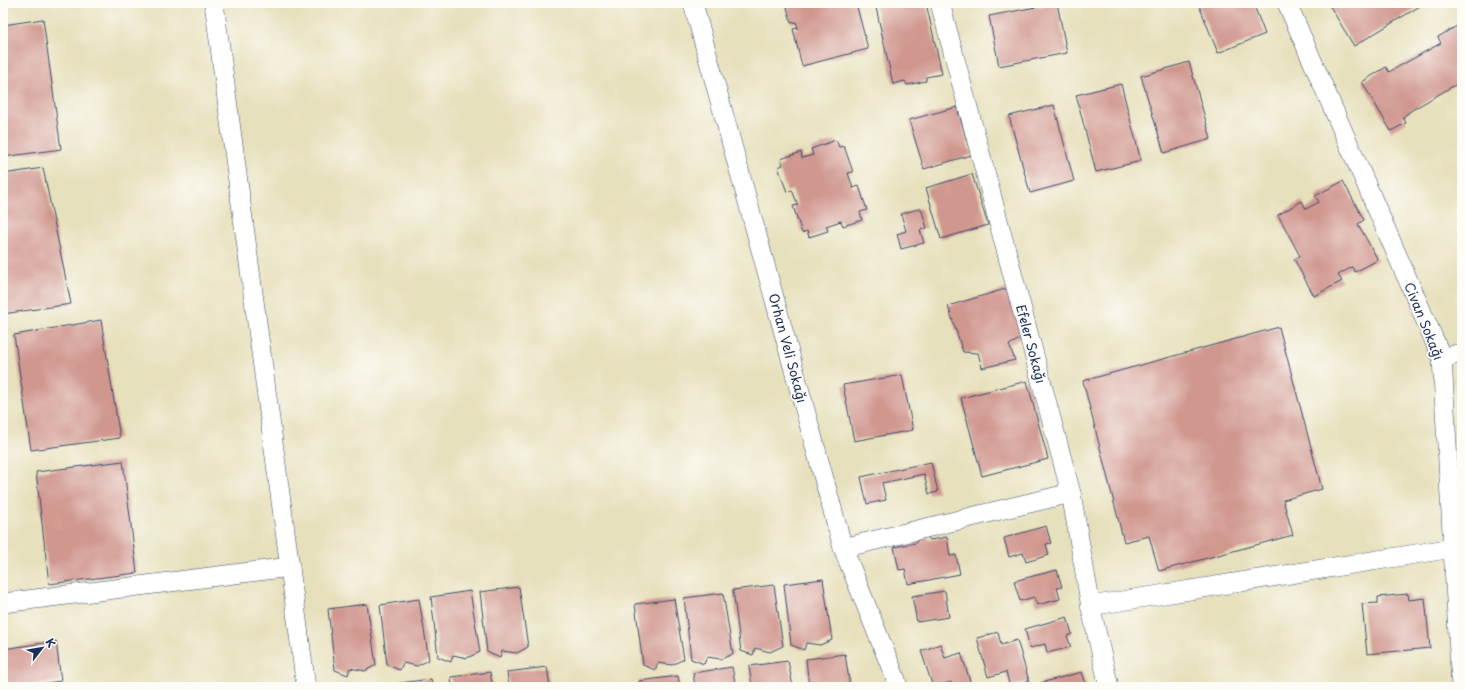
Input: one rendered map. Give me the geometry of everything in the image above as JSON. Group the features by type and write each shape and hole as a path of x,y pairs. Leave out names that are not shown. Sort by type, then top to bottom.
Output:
{"street":[{"path":"214,3 306,687"},
{"name":"Orhan Veli Sokağı","path":"693,3 843,548 898,687"},
{"name":"Efeler Sokağı","path":"940,3 1071,493 1090,606 1109,687"},
{"name":"Civan Sokağı","path":"1287,3 1442,358 1461,687"},
{"path":"1442,358 1462,353"},
{"path":"843,548 1071,493"},
{"path":"1090,606 1453,548"},
{"path":"3,603 290,566"}],"building":[{"path":"786,3 856,3 868,49 802,66 793,29 798,28 796,22 791,23"},
{"path":"875,3 926,3 942,74 926,77 926,81 907,85 905,81 893,84"},
{"path":"1057,3 1067,53 999,66 989,16"},
{"path":"1198,3 1253,3 1265,34 1218,53"},
{"path":"1328,3 1425,3 1354,46"},
{"path":"43,19 61,149 3,157 3,25"},
{"path":"1462,23 1462,81 1412,110 1403,117 1406,123 1391,131 1362,82 1386,67 1389,72 1441,43 1438,37"},
{"path":"1189,62 1211,139 1164,153 1141,76"},
{"path":"1121,84 1141,161 1096,172 1076,95"},
{"path":"1054,105 1074,181 1030,193 1009,116"},
{"path":"957,107 971,155 924,169 909,120"},
{"path":"836,140 839,147 844,146 853,172 848,173 853,188 859,186 867,210 860,212 862,220 843,226 841,221 826,226 828,231 809,237 807,231 802,233 793,206 798,205 792,190 787,192 778,167 783,165 781,159 801,152 802,158 813,155 811,149"},
{"path":"43,168 71,304 3,314 3,174"},
{"path":"972,174 988,225 941,239 926,188"},
{"path":"1343,181 1364,220 1358,224 1378,260 1355,272 1352,267 1338,275 1342,281 1314,296 1294,259 1300,256 1278,215 1302,201 1306,209 1319,202 1315,196"},
{"path":"921,208 927,228 920,230 924,243 901,249 897,234 906,231 901,214"},
{"path":"1012,287 1025,336 1009,345 1015,360 982,368 978,353 963,352 948,306"},
{"path":"101,320 120,438 31,450 14,335"},
{"path":"1279,327 1322,489 1283,500 1293,535 1159,571 1149,536 1124,542 1083,381"},
{"path":"902,375 913,430 854,441 843,385"},
{"path":"1027,381 1048,459 982,476 961,398"},
{"path":"123,461 137,573 49,584 36,472"},
{"path":"931,462 938,492 929,494 924,474 882,483 886,500 867,504 861,477"},
{"path":"1046,526 1051,543 1046,544 1049,555 1026,562 1023,553 1009,557 1004,538"},
{"path":"925,534 930,540 947,537 950,556 956,555 960,574 908,584 905,569 899,570 894,547 916,543 917,537"},
{"path":"1057,570 1062,587 1057,588 1060,599 1037,605 1034,597 1020,601 1014,581"},
{"path":"823,579 832,640 820,645 806,643 804,650 791,645 784,584"},
{"path":"774,585 783,646 770,652 755,648 753,655 741,651 733,590"},
{"path":"519,587 528,647 517,653 502,651 500,658 487,652 480,592"},
{"path":"470,591 480,652 467,658 453,655 451,662 438,657 431,597"},
{"path":"945,591 949,617 917,622 912,596"},
{"path":"723,593 733,654 721,659 707,657 704,664 691,659 684,598"},
{"path":"1408,594 1409,600 1425,598 1430,648 1367,654 1362,604 1378,603 1378,597"},
{"path":"419,599 429,660 417,666 403,663 400,670 387,665 380,605"},
{"path":"674,599 684,659 672,665 658,663 655,670 643,665 635,604"},
{"path":"367,604 376,665 365,671 350,668 348,675 335,670 328,609"},
{"path":"1067,617 1072,634 1067,636 1071,647 1047,653 1045,644 1030,648 1025,629"},
{"path":"998,632 1001,645 1017,640 1029,681 1010,687 1006,672 988,677 977,638"},
{"path":"56,641 61,681 17,687 3,687 3,649"},
{"path":"940,644 945,658 961,653 972,687 953,687 951,682 933,687 921,651"},
{"path":"845,654 850,687 809,687 806,659"},
{"path":"788,661 793,687 752,687 749,666"},
{"path":"547,667 550,687 509,687 507,672"},
{"path":"732,667 736,687 695,687 693,673"},
{"path":"490,672 493,687 452,687 451,677"},
{"path":"1082,672 1087,687 1041,687 1040,683"},
{"path":"678,676 680,687 639,687 639,681"},
{"path":"431,679 433,687 393,687 392,684"}]}
